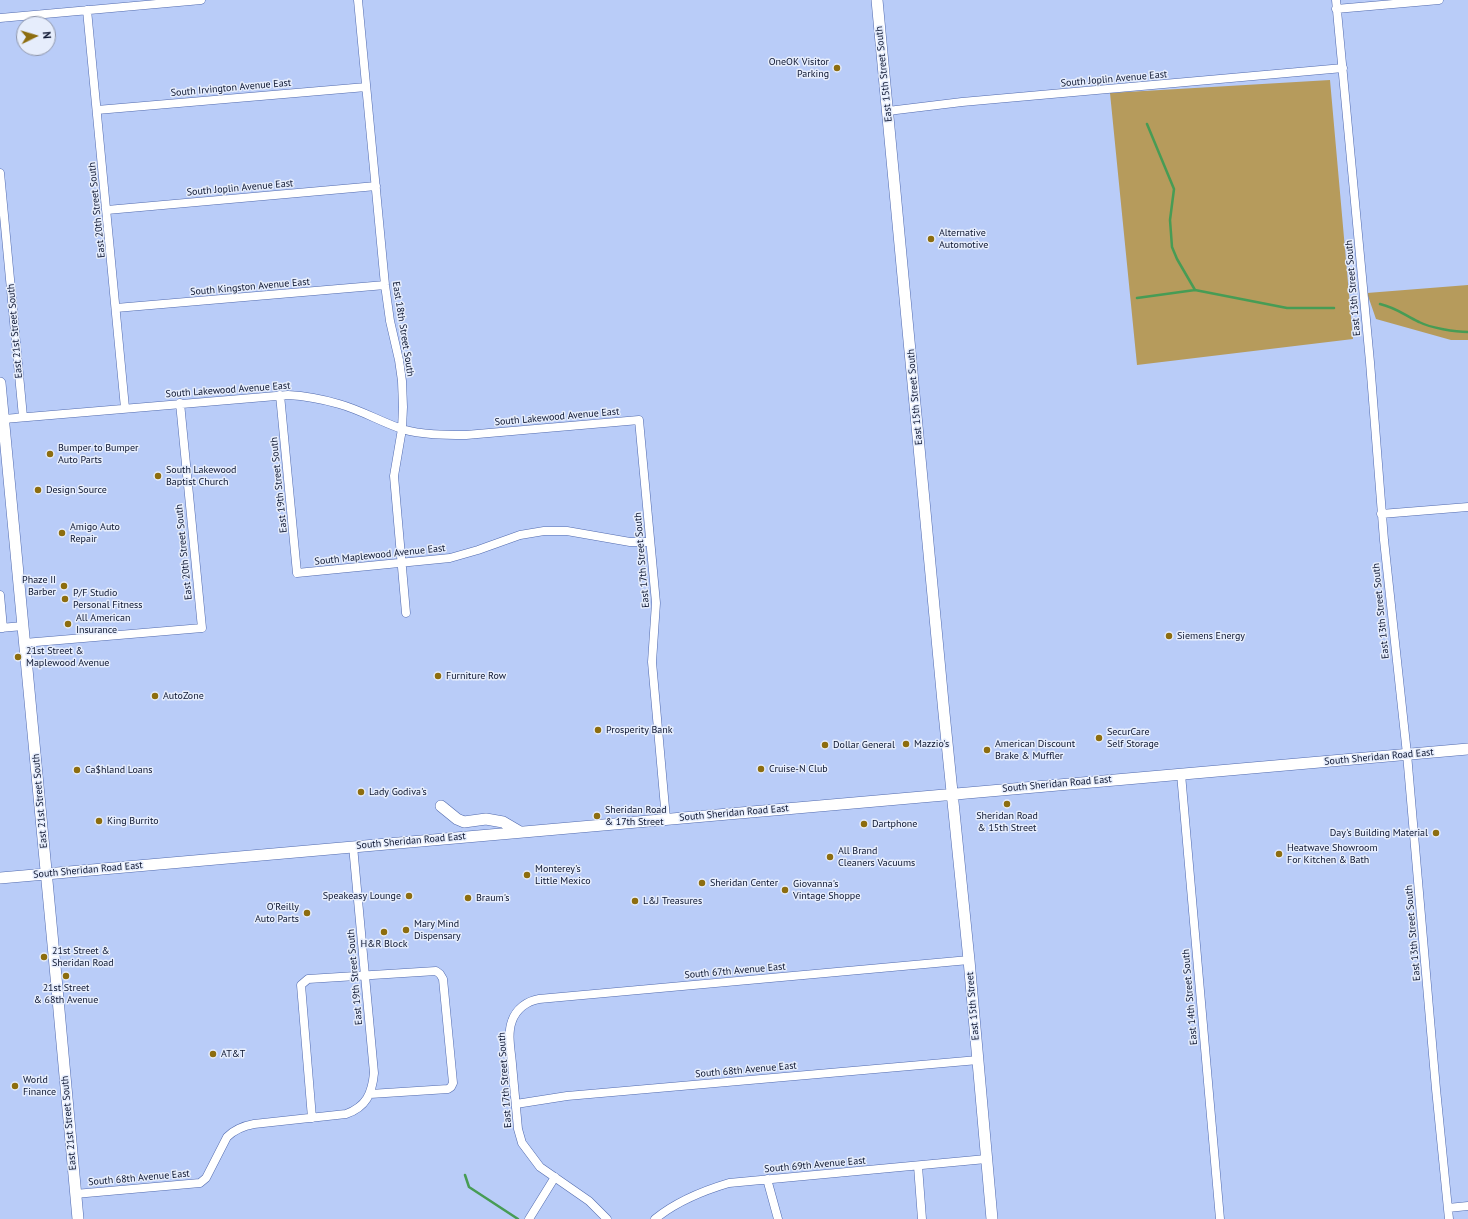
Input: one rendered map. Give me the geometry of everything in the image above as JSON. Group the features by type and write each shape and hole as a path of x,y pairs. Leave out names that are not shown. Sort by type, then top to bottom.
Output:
{"main road":[{"name":"East 15th Street South","path":"877,0 952,794"},
{"name":"East 21st Street South","path":"0,383 78,1219"},
{"name":"South Sheridan Road East","path":"0,878 1468,749"},
{"name":"East 15th Street","path":"952,794 969,960 992,1219"},
{"path":"441,806 457,819 464,822 486,819 504,822 520,832"}],"street":[{"path":"0,18 202,0"},
{"name":"East 18th Street South","path":"358,0 385,285 390,321 402,381 402,428 394,476 406,613"},
{"name":"East 13th Street South","path":"1336,0 1370,362 1381,514 1407,754 1436,1089 1449,1219"},
{"path":"1336,9 1439,0"},
{"name":"East 20th Street South","path":"88,10 125,408"},
{"name":"South Joplin Avenue East","path":"888,111 962,102 1343,68"},
{"name":"South Irvington Avenue East","path":"97,110 366,87"},
{"name":"East 21st Street South","path":"0,173 23,417"},
{"name":"South Joplin Avenue East","path":"107,210 376,186"},
{"name":"South Kingston Avenue East","path":"116,308 385,285"},
{"name":"South Lakewood Avenue East","path":"4,419 280,395 309,397 340,404 402,428 434,434 466,435 639,420"},
{"name":"East 19th Street South","path":"280,395 297,573"},
{"name":"East 20th Street South","path":"24,643 202,628 180,403"},
{"name":"East 17th Street South","path":"639,420 656,603 652,662 666,819"},
{"path":"1381,514 1468,506"},
{"name":"South Maplewood Avenue East","path":"297,573 450,558 520,535 544,531 567,531 630,542 650,542"},
{"path":"0,595 2,628 23,626"},
{"name":"East 14th Street South","path":"1181,774 1220,1219"},
{"name":"East 19th Street South","path":"353,846 374,1073 370,1094 363,1104"},
{"name":"South 67th Avenue East","path":"512,1021 522,1006 540,998 969,960"},
{"path":"312,1118 300,985 308,979 436,971 443,979 453,1083 451,1087 448,1089 370,1094"},
{"name":"East 17th Street South","path":"512,1021 510,1038 518,1129 522,1143 540,1167 589,1202 607,1219"},
{"name":"South 68th Avenue East","path":"516,1104 575,1096 978,1060"},
{"name":"South 68th Avenue East","path":"75,1194 200,1183 206,1178 222,1144 232,1131 243,1126 254,1124 346,1114 352,1112 363,1104"},
{"name":"South 69th Avenue East","path":"655,1219 681,1201 728,1183 986,1159"},
{"path":"918,1166 922,1219"},
{"path":"529,1219 556,1177"},
{"path":"767,1179 778,1219"},
{"path":"1448,1208 1468,1206"}],"shaded area":[{"path":"1330,80 1353,339 1137,365 1110,93"},
{"path":"1468,285 1468,340 1451,340 1376,319 1367,293"}],"waterway":[{"path":"1147,124 1174,189 1170,220 1172,247 1177,259 1195,290"},
{"path":"1137,298 1195,290 1287,308 1334,308"},
{"path":"1380,304 1436,328 1468,332"},
{"path":"465,1175 469,1187 518,1219"}],"place":[{"name":"OneOK Visitor Parking","path":"837,68"},
{"name":"Alternative Automotive","path":"931,239"},
{"name":"Bumper to Bumper Auto Parts","path":"50,454"},
{"name":"South Lakewood Baptist Church","path":"158,476"},
{"name":"Design Source","path":"38,490"},
{"name":"Amigo Auto Repair","path":"62,533"},
{"name":"Phaze II Barber","path":"64,586"},
{"name":"P/F Studio Personal Fitness","path":"65,599"},
{"name":"All American Insurance","path":"68,624"},
{"name":"Siemens Energy","path":"1169,636"},
{"name":"21st Street & Maplewood Avenue","path":"18,657"},
{"name":"Furniture Row","path":"438,676"},
{"name":"AutoZone","path":"155,696"},
{"name":"Prosperity Bank","path":"598,730"},
{"name":"SecurCare Self Storage","path":"1099,738"},
{"name":"Mazzio's","path":"906,744"},
{"name":"Dollar General","path":"825,745"},
{"name":"American Discount Brake & Muffler","path":"987,750"},
{"name":"Cruise-N Club","path":"761,769"},
{"name":"Ca$hland Loans","path":"77,770"},
{"name":"Lady Godiva's","path":"361,792"},
{"name":"Sheridan Road & 15th Street","path":"1007,804"},
{"name":"Sheridan Road & 17th Street","path":"597,816"},
{"name":"King Burrito","path":"99,821"},
{"name":"Dartphone","path":"864,824"},
{"name":"Day's Building Material","path":"1436,833"},
{"name":"Heatwave Showroom For Kitchen & Bath","path":"1279,854"},
{"name":"All Brand Cleaners Vacuums","path":"830,857"},
{"name":"Monterey's Little Mexico","path":"527,875"},
{"name":"Sheridan Center","path":"702,883"},
{"name":"Giovanna's Vintage Shoppe","path":"785,890"},
{"name":"Speakeasy Lounge","path":"409,896"},
{"name":"Braum's","path":"468,898"},
{"name":"L&J Treasures","path":"635,901"},
{"name":"O'Reilly Auto Parts","path":"307,913"},
{"name":"Mary Mind Dispensary","path":"406,930"},
{"name":"H&R Block","path":"384,932"},
{"name":"21st Street & Sheridan Road","path":"44,957"},
{"name":"21st Street & 68th Avenue","path":"66,976"},
{"name":"AT&T","path":"213,1054"},
{"name":"World Finance","path":"15,1086"}]}
